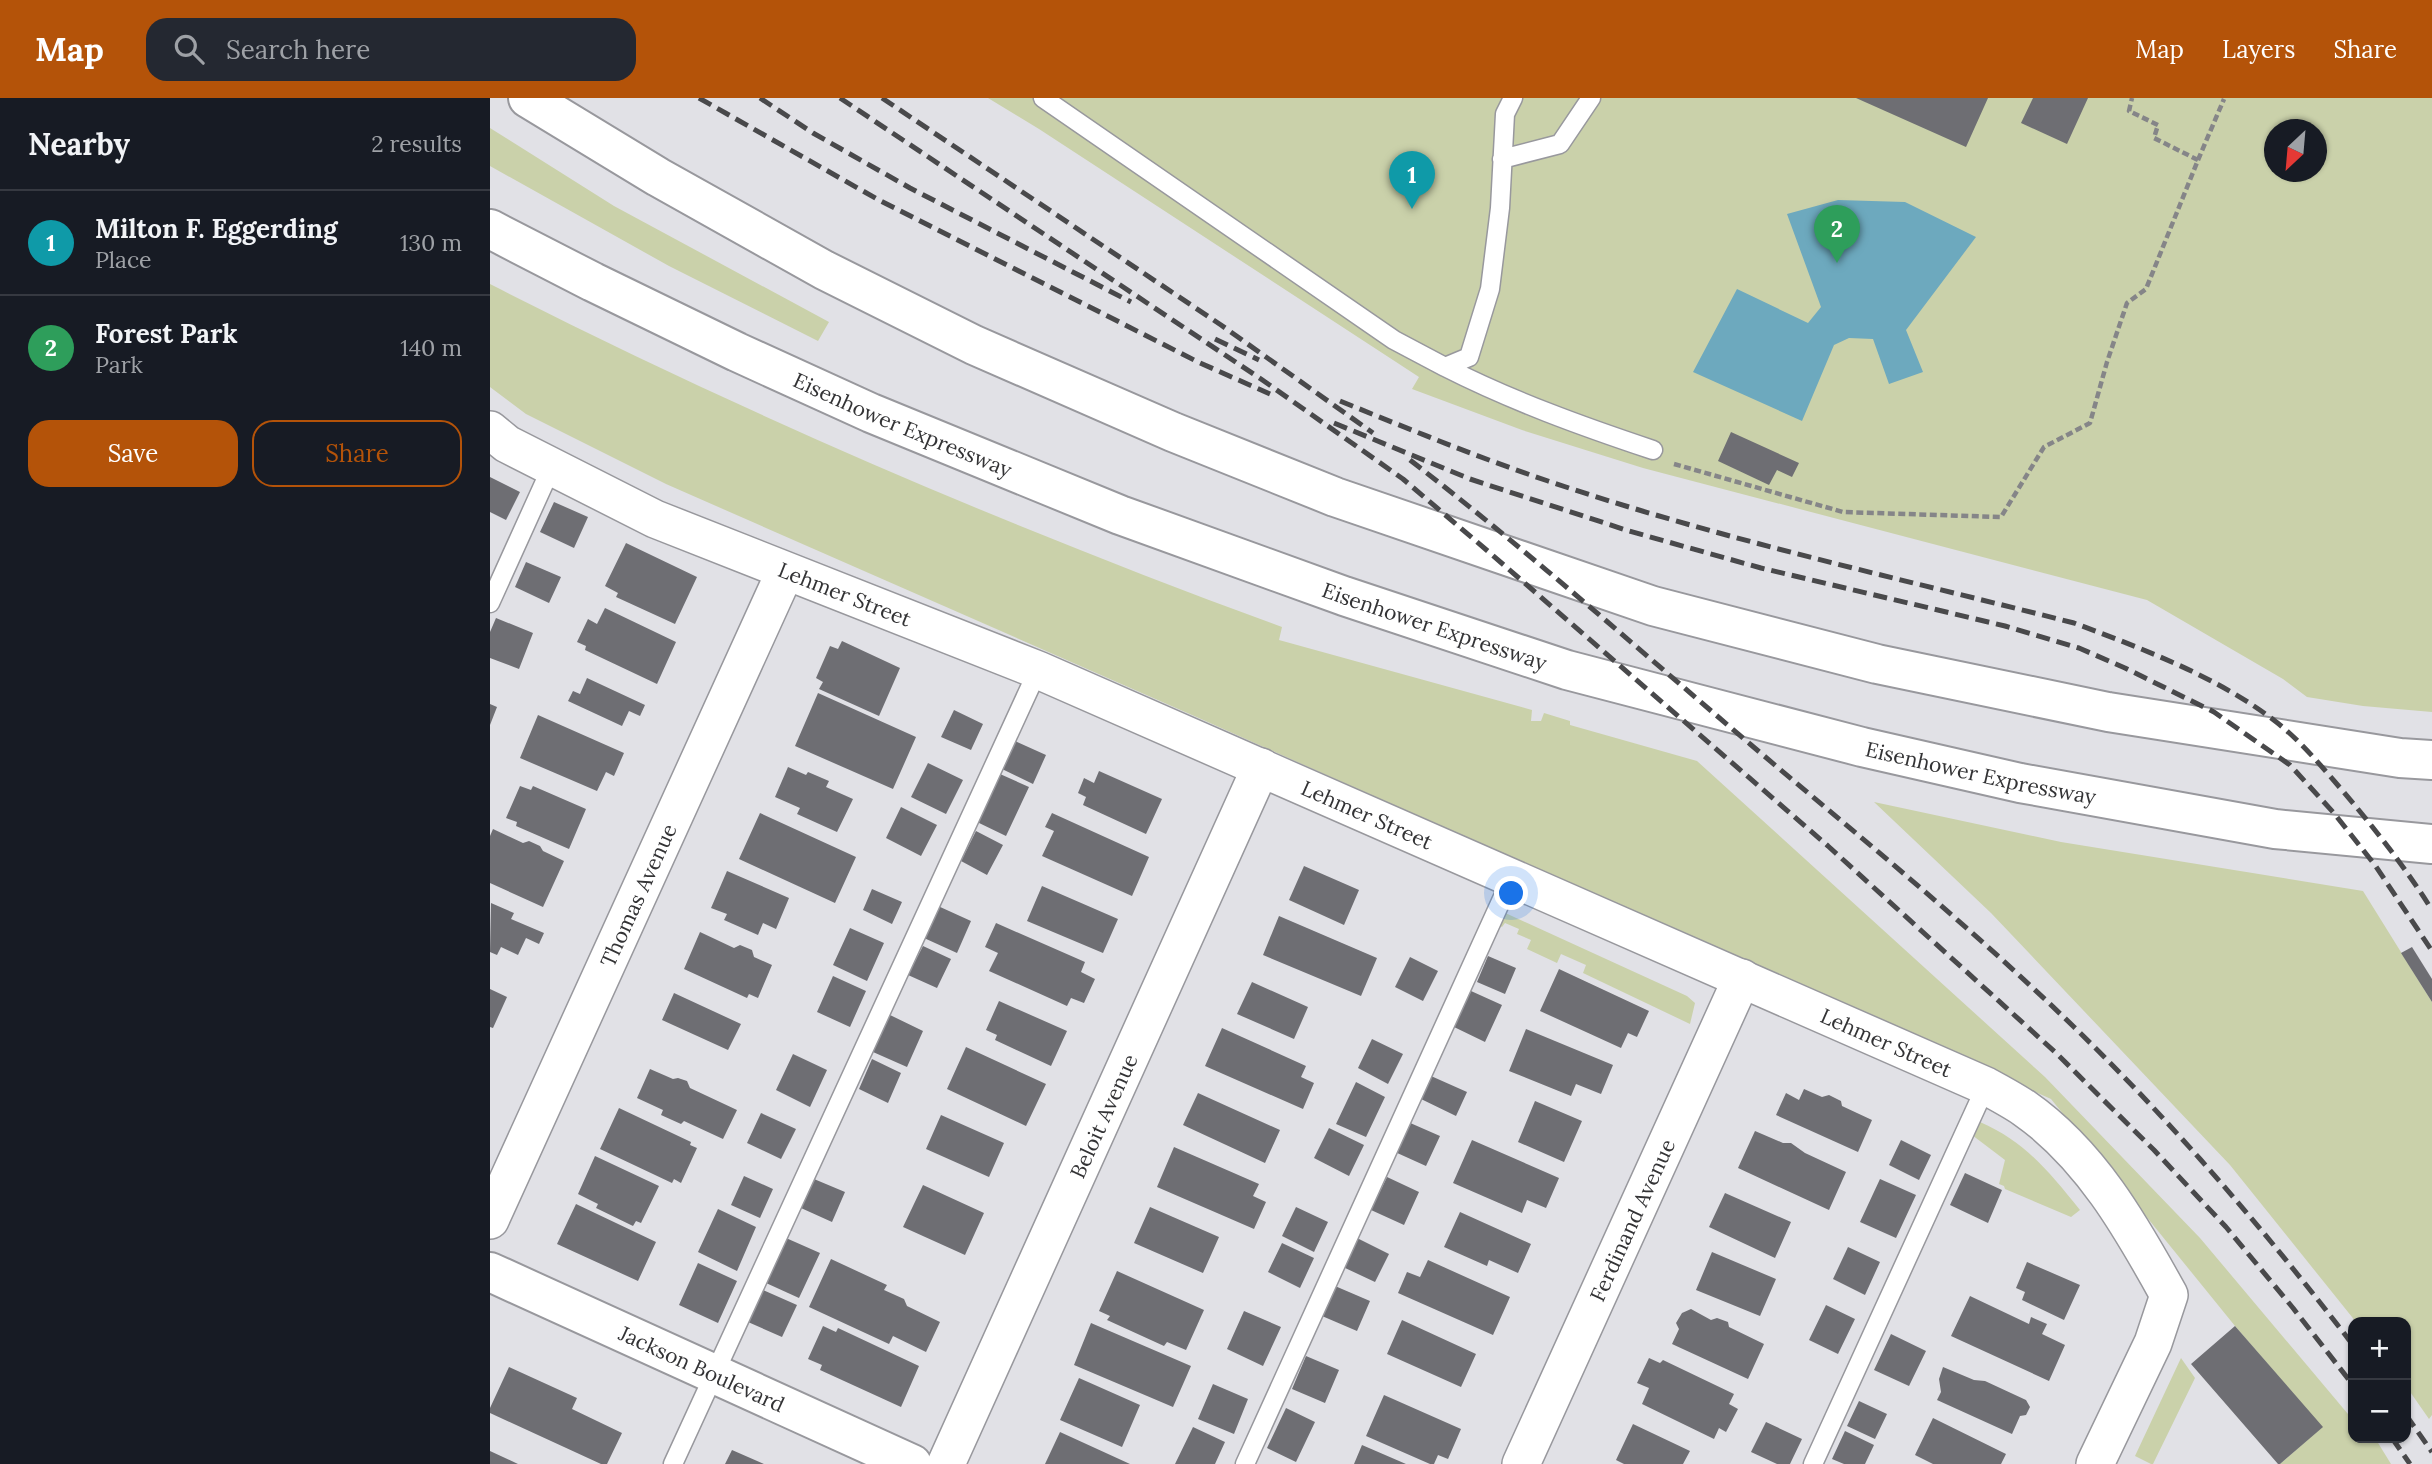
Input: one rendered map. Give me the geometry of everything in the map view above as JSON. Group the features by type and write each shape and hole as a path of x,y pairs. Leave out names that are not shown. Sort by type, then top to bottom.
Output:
{"main road":[{"path":"528,98 658,177 824,270 974,345 1173,432 1335,497 1653,606 1877,664 2108,712 2387,756 2432,760"},
{"name":"Eisenhower Expressway","path":"490,229 737,352 909,428 1147,524 1344,596 1567,670 1862,747 2020,783 2275,829 2432,844"},
{"name":"Jackson Boulevard","path":"490,1272 912,1464"}],"street":[{"name":"Lehmer Street","path":"490,430 507,444 655,519 1038,670 1986,1086 2025,1109 2087,1165 2132,1227 2169,1295 2153,1343 2095,1464"},
{"name":"Thomas Avenue","path":"490,1220 785,572"},
{"name":"Beloit Avenue","path":"946,1464 1261,767"},
{"name":"Ferdinand Avenue","path":"1521,1464 1742,978"}],"lane":[{"path":"1043,98 1394,340 1491,391 1560,419 1653,450"},
{"path":"1445,367 1469,357 1490,289 1500,208 1505,114 1513,98"},
{"path":"1502,159 1560,144 1591,98"},
{"path":"490,603 552,466"},
{"path":"673,1464 1038,670"},
{"path":"1245,1464 1512,877"},
{"path":"1813,1464 1986,1086"}],"path":[{"path":"2132,98 2129,111 2158,125 2154,138 2198,159"},
{"path":"1653,450 1670,463 1843,512 2001,517 2045,447 2090,423 2127,303 2146,289 2224,99"}],"green space":[{"path":"988,98 2432,98 2432,712 2363,706 2307,697 2283,679 2147,600 1643,468 1522,430 1412,389 1419,377"},
{"path":"490,128 614,206 829,322 818,341 669,266 490,166"},
{"path":"490,284 684,379 881,468 1080,550 1282,627 1279,640 1532,710 1531,721 1541,721 1544,713 1570,721 1570,725 1697,761 2045,1077 2200,1238 2348,1414 2348,1443 2378,1443 2391,1464 2280,1464 2322,1427 2235,1326 2051,1099 1201,719 666,484 526,414 490,387"},
{"path":"1874,802 2061,842 2363,891 2432,1002 2432,1415 2429,1419 2411,1393 2411,1317 2352,1317 2230,1165 1991,913"},
{"path":"1501,911 1687,996 1695,1003 1690,1024 1583,973 1586,965 1561,954 1557,963 1527,949 1531,940 1517,934 1519,929 1505,923 1502,927 1495,924"},
{"path":"1980,1122 2011,1139 2036,1159 2080,1210 2071,1217 1999,1184 2005,1160 1972,1135"},
{"path":"2181,1358 2195,1378 2151,1464 2135,1456"}],"water":[{"path":"1838,200 1905,202 1976,237 1906,330 1923,372 1889,384 1873,339 1849,338 1834,345 1802,421 1693,372 1737,289 1808,323 1821,307 1787,214"}],"building":[{"path":"1856,98 1988,98 1966,147"},
{"path":"2033,98 2088,98 2067,144 2021,123"},
{"path":"1731,432 1799,463 1792,477 1777,470 1769,485 1718,461"},
{"path":"490,477 520,492 506,520 490,512"},
{"path":"554,502 588,517 574,548 540,532"},
{"path":"626,543 697,577 675,624 616,597 618,593 605,586"},
{"path":"526,562 561,577 549,603 515,587"},
{"path":"605,608 676,642 657,684 585,650 586,646 577,642 588,619 597,624"},
{"path":"496,618 533,633 519,669 490,658 490,632"},
{"path":"842,641 900,668 879,716 819,689 823,682 816,678 830,646 838,649"},
{"path":"587,678 645,705 640,716 629,711 622,726 568,701 573,691 580,694"},
{"path":"818,693 916,737 893,789 795,746"},
{"path":"490,704 497,707 490,725"},
{"path":"954,710 983,724 971,750 941,737"},
{"path":"538,715 624,753 614,776 606,772 597,791 520,758"},
{"path":"1015,741 1046,755 1033,784 1002,769"},
{"path":"928,763 963,780 946,814 911,797"},
{"path":"788,767 829,781 826,787 853,799 837,832 797,814 800,808 775,797"},
{"path":"1099,771 1162,799 1146,834 1083,805 1086,797 1078,793 1084,778 1094,783"},
{"path":"1000,774 1029,787 1006,836 977,822"},
{"path":"520,786 531,790 533,786 586,809 569,849 516,826 517,822 506,818"},
{"path":"901,807 937,825 921,856 886,838"},
{"path":"760,813 856,857 835,903 739,859"},
{"path":"1052,813 1149,857 1132,896 1042,856 1054,831 1045,827"},
{"path":"493,829 523,843 529,841 564,861 543,907 490,883 490,836"},
{"path":"976,831 1003,845 987,875 961,861"},
{"path":"1304,866 1359,890 1344,925 1289,900"},
{"path":"727,871 789,898 776,929 763,923 758,935 724,920 727,914 711,908"},
{"path":"1042,886 1118,919 1103,953 1027,921"},
{"path":"872,889 902,902 892,924 863,910"},
{"path":"491,903 514,913 511,919 544,933 539,944 526,938 518,955 501,947 497,955 490,952"},
{"path":"938,906 971,921 957,953 924,938"},
{"path":"1279,916 1377,958 1361,996 1263,955"},
{"path":"996,923 1085,962 1081,972 1095,979 1084,1003 1071,998 1067,1006 989,971 998,953 985,947"},
{"path":"850,928 884,943 867,981 833,965"},
{"path":"700,932 734,948 740,945 752,950 754,957 772,965 758,998 749,994 747,998 684,969"},
{"path":"923,946 951,959 937,988 908,975"},
{"path":"2412,947 2432,979 2432,1002 2401,953"},
{"path":"1488,956 1516,968 1505,994 1477,982"},
{"path":"1410,957 1438,971 1423,1001 1395,987"},
{"path":"1559,969 1649,1011 1637,1037 1628,1033 1621,1048 1540,1011"},
{"path":"833,976 866,991 850,1027 817,1012"},
{"path":"1252,982 1308,1007 1294,1039 1237,1014"},
{"path":"490,989 507,997 493,1028 490,1027"},
{"path":"1471,991 1502,1005 1485,1042 1454,1027"},
{"path":"674,993 741,1024 728,1050 662,1020"},
{"path":"999,1001 1067,1031 1051,1066 995,1040 997,1035 986,1030"},
{"path":"890,1015 923,1031 907,1067 873,1052"},
{"path":"1222,1028 1306,1066 1301,1077 1314,1083 1303,1109 1205,1066"},
{"path":"1526,1029 1613,1065 1601,1094 1576,1084 1571,1096 1509,1071"},
{"path":"1372,1039 1403,1054 1388,1084 1358,1068"},
{"path":"966,1047 1046,1084 1026,1126 947,1089"},
{"path":"793,1054 827,1070 810,1107 776,1090"},
{"path":"872,1059 901,1073 888,1103 859,1089"},
{"path":"650,1069 673,1079 687,1081 690,1088 737,1110 723,1139 684,1121 681,1124 661,1115 663,1110 637,1098"},
{"path":"1431,1076 1467,1092 1456,1116 1421,1099"},
{"path":"1356,1082 1385,1097 1366,1137 1336,1124"},
{"path":"1804,1089 1822,1097 1829,1095 1841,1101 1842,1106 1872,1120 1858,1152 1776,1115 1786,1093 1799,1100"},
{"path":"1198,1093 1280,1130 1265,1163 1183,1125"},
{"path":"1535,1101 1582,1121 1564,1162 1518,1142"},
{"path":"619,1108 691,1142 690,1145 697,1148 681,1183 674,1179 672,1183 600,1149"},
{"path":"761,1113 796,1129 781,1159 747,1143"},
{"path":"941,1115 1004,1143 989,1177 926,1149"},
{"path":"1408,1122 1440,1136 1426,1166 1395,1152"},
{"path":"1329,1128 1364,1145 1349,1176 1314,1158"},
{"path":"1755,1131 1783,1143 1791,1143 1805,1153 1846,1172 1829,1210 1738,1168"},
{"path":"1472,1140 1559,1178 1546,1208 1527,1200 1522,1213 1453,1183"},
{"path":"1901,1140 1931,1155 1919,1180 1889,1165"},
{"path":"1174,1147 1259,1184 1253,1196 1266,1202 1254,1229 1157,1187"},
{"path":"595,1156 659,1186 641,1223 636,1221 633,1226 596,1208 598,1204 578,1194"},
{"path":"1965,1173 2002,1190 1988,1223 1950,1205"},
{"path":"744,1176 773,1189 760,1218 731,1205"},
{"path":"1387,1177 1419,1192 1404,1225 1371,1210"},
{"path":"814,1179 845,1192 832,1222 801,1208"},
{"path":"1880,1179 1916,1195 1896,1238 1860,1222"},
{"path":"923,1185 984,1213 965,1255 903,1227"},
{"path":"1725,1193 1791,1222 1775,1258 1709,1227"},
{"path":"576,1204 656,1242 638,1281 557,1244"},
{"path":"1150,1207 1219,1237 1203,1273 1134,1243"},
{"path":"1296,1207 1328,1222 1314,1252 1282,1236"},
{"path":"718,1209 756,1227 737,1271 698,1252"},
{"path":"1460,1212 1531,1244 1518,1273 1489,1260 1487,1266 1444,1247"},
{"path":"786,1238 820,1253 799,1298 766,1283"},
{"path":"1357,1238 1389,1254 1375,1282 1343,1267"},
{"path":"1282,1243 1314,1258 1300,1288 1268,1272"},
{"path":"1848,1247 1880,1262 1865,1295 1833,1279"},
{"path":"1712,1252 1776,1279 1760,1316 1696,1290"},
{"path":"831,1259 887,1285 884,1290 904,1299 907,1306 940,1322 926,1352 893,1336 889,1344 809,1307"},
{"path":"1428,1260 1510,1297 1493,1335 1398,1293 1407,1272 1420,1277"},
{"path":"2027,1262 2080,1285 2064,1320 2022,1300 2025,1292 2016,1288"},
{"path":"698,1263 737,1281 718,1323 679,1305"},
{"path":"1117,1271 1204,1310 1186,1350 1167,1342 1164,1346 1107,1320 1110,1316 1099,1311"},
{"path":"1335,1286 1370,1301 1357,1331 1322,1316"},
{"path":"763,1290 797,1305 782,1337 748,1322"},
{"path":"1970,1296 2029,1324 2031,1317 2047,1324 2042,1334 2065,1345 2049,1381 1951,1336"},
{"path":"1826,1305 1855,1319 1838,1354 1809,1340"},
{"path":"1691,1309 1711,1320 1717,1318 1728,1322 1729,1327 1764,1344 1748,1379 1672,1344 1679,1329 1676,1323 1682,1313"},
{"path":"1244,1311 1281,1327 1263,1366 1227,1349"},
{"path":"1402,1320 1476,1354 1461,1387 1387,1354"},
{"path":"1091,1323 1191,1366 1173,1407 1074,1365"},
{"path":"823,1326 836,1332 838,1328 919,1366 901,1407 820,1370 822,1365 808,1359"},
{"path":"2235,1326 2323,1427 2280,1464 2191,1364"},
{"path":"1891,1334 1926,1351 1909,1386 1874,1370"},
{"path":"1306,1356 1339,1370 1325,1403 1292,1389"},
{"path":"1649,1358 1660,1363 1663,1360 1734,1394 1729,1404 1738,1409 1726,1432 1719,1428 1714,1439 1642,1404 1649,1388 1637,1383"},
{"path":"509,1367 577,1398 572,1409 622,1433 607,1464 601,1464 490,1413"},
{"path":"1943,1367 1974,1380 1985,1381 2026,1400 2030,1407 2026,1415 2020,1416 2012,1434 1937,1400 1941,1392 1939,1379"},
{"path":"1079,1378 1140,1405 1122,1447 1060,1420"},
{"path":"1213,1384 1248,1399 1234,1434 1198,1419"},
{"path":"1384,1395 1461,1429 1448,1459 1438,1455 1434,1464 1430,1464 1366,1436"},
{"path":"1859,1401 1887,1414 1875,1439 1847,1426"},
{"path":"1286,1408 1315,1422 1296,1462 1267,1448"},
{"path":"1933,1418 2006,1454 2001,1464 1933,1464 1915,1455"},
{"path":"1766,1422 1802,1439 1790,1464 1777,1464 1751,1452"},
{"path":"1633,1424 1690,1451 1683,1464 1624,1464 1616,1460"},
{"path":"1193,1427 1225,1442 1215,1464 1175,1464"},
{"path":"1845,1431 1874,1445 1865,1464 1844,1464 1832,1459"},
{"path":"1060,1432 1130,1464 1045,1464"},
{"path":"1362,1445 1406,1464 1354,1464"},
{"path":"732,1450 764,1464 725,1464"},
{"path":"490,1451 518,1464 490,1464"}],"railway":[{"path":"699,98 877,199 1198,362 1270,394"},
{"path":"760,98 813,133 910,188 1131,302"},
{"path":"840,98 1261,379 1403,479 1828,846 2055,1052 2154,1150 2226,1227 2349,1380"},
{"path":"882,98 1221,325 1373,433"},
{"path":"1215,339 1259,360"},
{"path":"1340,401 1495,462 1612,502 1809,557 2074,623 2204,677 2252,705 2293,737 2366,819 2432,910"},
{"path":"1334,423 1470,479 1629,531 1761,568 2005,626 2079,648 2125,668 2214,712 2290,765 2333,812 2375,865 2432,951"},
{"path":"1410,460 1582,600 1915,883 2035,990 2112,1064 2184,1141 2254,1221 2348,1339"},
{"path":"2411,1422 2432,1452"},
{"path":"2395,1443 2410,1464"}],"place":[{"name":"Milton F. Eggerding","path":"1412,209"},
{"name":"Forest Park","path":"1837,263"}]}
